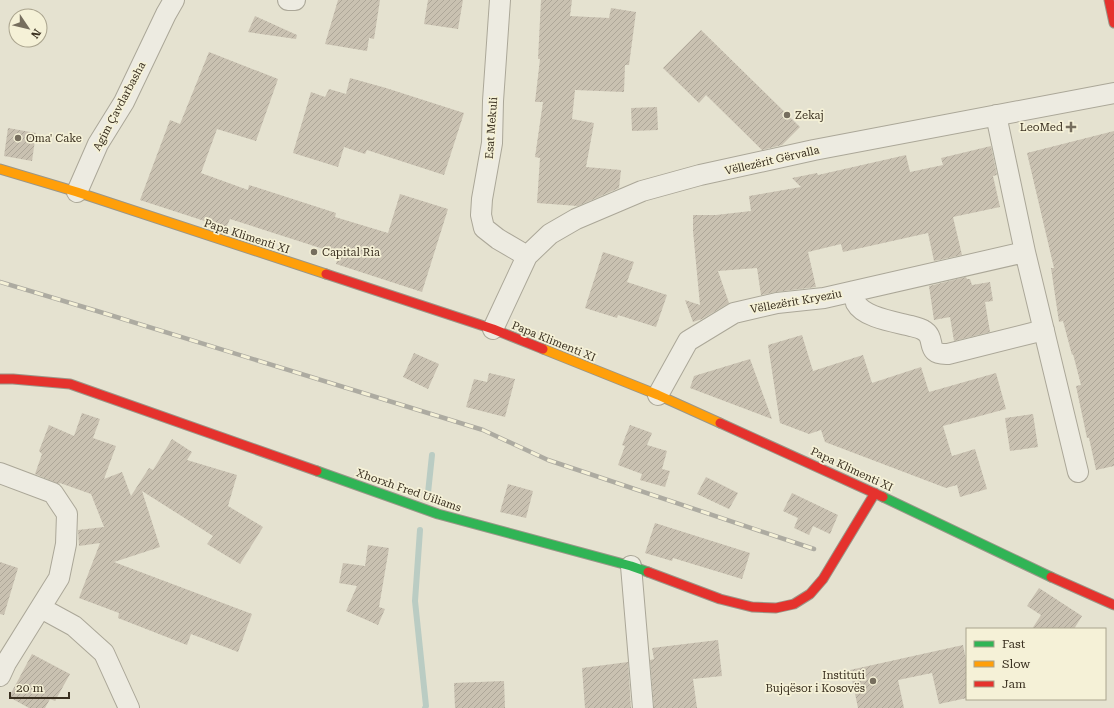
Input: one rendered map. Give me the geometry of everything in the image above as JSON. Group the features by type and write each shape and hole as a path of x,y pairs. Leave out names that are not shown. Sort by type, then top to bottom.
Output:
{"street":[{"name":"Agim Çavdarbasha","path":"77,192 98,144 124,102 174,0"},
{"path":"288,0 295,0"},
{"name":"Esat Mekuli","path":"500,0 493,101 492,143 482,199 481,216 484,228 498,239 528,256"},
{"path":"1109,0 1114,23"},
{"name":"Vëllezërit Gërvalla","path":"493,329 528,256 550,234 576,219 642,191 700,175 814,150 1114,93"},
{"path":"996,115 1025,252 1078,472"},
{"name":"Papa Klimenti XI","path":"0,169 77,192 493,329 658,395 875,493 1114,605"},
{"name":"Vëllezërit Kryeziu","path":"658,395 688,341 734,313 777,303 824,298 1025,252"},
{"name":"Vëllezërit Kryeziu","path":"854,291 856,302 864,312 888,321 923,329 929,334 933,350 940,354 948,354 1044,330"},
{"name":"Xhorxh Fred Uiliams","path":"0,379 70,384 438,514 631,566 720,599 752,607 776,608 794,604 810,594 823,579 875,493"},
{"path":"0,473 53,493 67,514 66,544 59,578 6,663 0,676"},
{"path":"631,566 643,708"},
{"path":"1078,588 1093,587"},
{"path":"41,608 74,626 104,653 129,708"}],"building":[{"path":"338,0 380,0 374,39 369,38 367,51 325,44"},
{"path":"428,0 463,0 458,29 424,24"},
{"path":"541,0 572,0 570,16 609,18 611,8 636,12 629,65 625,65 624,92 575,90 572,119 594,123 586,167 621,170 619,188 578,206 537,203 540,158 535,157 543,102 535,102 540,59 538,59"},
{"path":"255,16 297,35 296,39 248,32"},
{"path":"701,30 800,127 782,145 762,150 706,95 699,103 663,68"},
{"path":"209,52 278,79 256,141 217,129 201,173 248,190 249,185 336,213 335,217 388,233 400,194 448,209 422,292 336,264 339,254 230,219 226,228 140,200 170,120 180,124"},
{"path":"350,78 464,113 444,175 367,150 365,154 344,147 338,167 293,153 311,92 325,97 329,89 346,94"},
{"path":"657,107 658,130 632,131 631,108"},
{"path":"8,128 36,133 32,161 4,156"},
{"path":"1114,131 1114,466 1096,470 1089,438 1087,438 1076,386 1081,385 1063,321 1059,322 1051,268 1054,268 1027,153"},
{"path":"991,146 997,175 993,176 1000,207 953,217 962,255 934,261 928,233 843,252 841,244 808,252 816,287 761,295 757,268 718,271 729,303 702,319 693,322 685,300 700,305 693,231 693,215 716,215 751,211 749,196 801,187 792,178 817,173 818,175 906,155 910,172 943,165 941,158"},
{"path":"603,252 634,262 627,282 667,295 656,327 618,315 617,318 585,308"},
{"path":"966,277 967,279 970,279 972,285 990,282 993,301 985,302 990,332 954,341 950,317 934,320 929,286"},
{"path":"802,335 813,371 863,355 872,383 921,367 929,392 996,373 1006,409 943,426 952,456 975,449 987,489 960,497 957,485 946,488 825,442 821,430 809,434 780,423 768,345"},
{"path":"414,353 439,364 428,389 403,377"},
{"path":"750,359 772,419 690,388 694,376"},
{"path":"489,373 515,379 505,417 466,407 474,379 487,382"},
{"path":"82,413 100,419 93,438 116,446 104,479 122,472 131,496 149,468 153,470 172,439 192,452 187,460 237,475 228,506 263,527 240,564 207,544 213,536 142,491 160,547 114,562 252,614 238,652 191,634 187,645 118,618 119,613 79,598 100,543 79,546 78,530 104,527 91,494 60,483 59,484 35,474 42,454 39,451 49,425 74,436"},
{"path":"1033,414 1038,447 1010,451 1005,418"},
{"path":"630,425 652,433 647,445 667,451 662,469 670,471 665,487 640,480 642,474 618,465 625,446 622,445"},
{"path":"706,477 738,493 729,509 697,494"},
{"path":"508,484 533,491 526,518 500,512"},
{"path":"792,493 838,515 830,534 813,526 809,535 794,528 798,518 783,511"},
{"path":"655,523 750,553 742,579 673,558 672,561 645,553"},
{"path":"368,545 389,548 379,607 385,609 378,625 346,611 357,586 339,583 343,563 365,566"},
{"path":"0,562 18,568 4,615 0,614"},
{"path":"1039,588 1082,616 1075,628 1033,628 1041,615 1027,606"},
{"path":"718,640 722,676 693,679 697,708 654,708 650,660 654,659 652,648"},
{"name":"Instituti Bujqësor i Kosovës","path":"963,645 966,660 966,698 939,704 932,673 898,680 904,708 858,708 850,670"},
{"path":"32,654 70,674 55,701 50,699 45,708 29,708 9,697"},
{"path":"628,662 631,708 585,708 582,668"},
{"path":"504,681 505,708 455,708 454,683"}],"waterway":[{"path":"428,493 432,455"},
{"path":"420,530 415,601 425,708"}],"railway":[{"path":"0,282 483,430 548,460 814,549"}],"traffic: fast":[{"path":"317,471 438,514 631,566 648,572"},
{"path":"883,497 1051,577"}],"traffic: slow":[{"path":"0,169 77,192 326,274"},
{"path":"543,349 658,395 720,423"}],"traffic: jam":[{"path":"1109,0 1114,23"},
{"path":"326,274 493,329 543,349"},
{"path":"0,379 70,384 317,471"},
{"path":"720,423 883,497"},
{"path":"648,572 720,599 752,607 776,608 794,604 810,594 823,579 875,493"},
{"path":"1051,577 1114,605"}],"place":[{"name":"Zekaj","path":"787,115"},
{"name":"LeoMed","path":"1071,127"},
{"name":"Oma' Cake","path":"18,138"},
{"name":"Capital Ria","path":"314,252"},
{"name":"Instituti Bujqësor i Kosovës","path":"873,681"}]}
